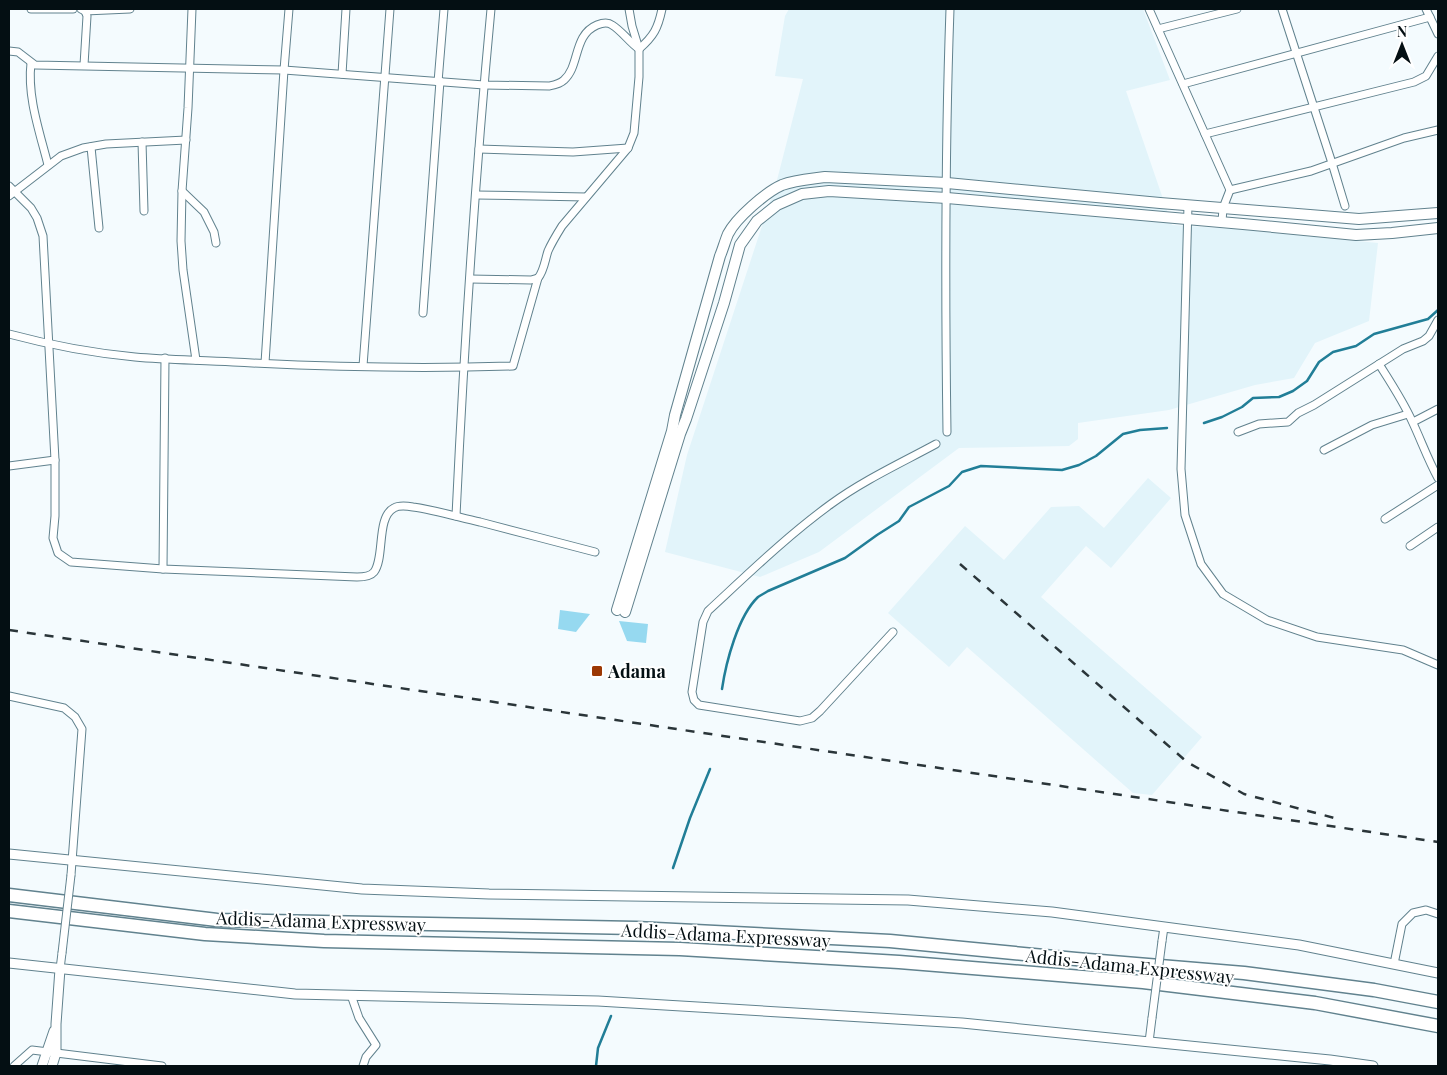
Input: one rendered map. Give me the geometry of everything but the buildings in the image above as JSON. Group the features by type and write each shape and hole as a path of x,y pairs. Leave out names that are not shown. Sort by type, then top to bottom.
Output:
{"highway":[{"name":"Addis-Adama Expressway","path":"9,895 217,920 636,928 890,941 1244,973 1374,990 1438,1002"},
{"name":"Addis-Adama Expressway","path":"9,912 205,934 324,941 680,949 908,962 1143,982 1315,1003 1438,1026"}],"main road":[{"path":"1438,213 1359,219 947,184 824,177 783,185 764,196 747,211 728,233 621,611 724,303 740,245 757,221 777,205 802,194 829,191 947,198 1356,235 1392,234 1438,228"}],"street":[{"path":"31,9 72,9"},
{"path":"192,9 181,241 183,270 196,360"},
{"path":"265,363 289,9"},
{"path":"342,74 346,9"},
{"path":"363,366 390,9"},
{"path":"422,313 444,9"},
{"path":"456,516 463,368 491,9"},
{"path":"9,334 90,352 136,357 363,366 463,368 513,366 538,278 554,238 628,148 634,133 639,77 639,49 629,9"},
{"path":"639,49 651,38 662,9"},
{"path":"947,432 945,320 947,96 950,9"},
{"path":"1149,9 1230,190 1223,208 1222,222"},
{"path":"1158,30 1237,9"},
{"path":"1282,9 1345,206"},
{"path":"1426,9 1438,34"},
{"path":"83,10 87,16 84,66"},
{"path":"83,10 130,10"},
{"path":"1183,84 1430,17"},
{"path":"9,51 18,52 35,64 284,70 484,85 549,86 564,80 572,69 583,37 590,28 601,23 612,24 631,44 639,49"},
{"path":"1205,134 1414,82 1426,76 1438,56"},
{"path":"31,63 32,97 48,166"},
{"path":"1230,190 1312,171 1404,138 1438,130"},
{"path":"186,140 106,144 91,147 61,156 10,191 30,208 37,218 43,236 56,460 53,538 58,553 71,562 163,569 368,576 374,573 377,564 387,514 393,508 399,506 414,507 456,516 595,552"},
{"path":"142,142 144,211"},
{"path":"91,147 99,228"},
{"path":"479,149 573,152 628,148"},
{"path":"182,192 204,212 214,232 216,243"},
{"path":"476,195 586,197"},
{"path":"1188,205 1181,469 1185,515 1200,564 1224,594 1267,620 1317,637 1403,650 1438,665"},
{"path":"470,279 531,280 538,278"},
{"path":"1238,432 1260,424 1288,422 1298,413 1403,349 1423,342 1429,336 1438,320"},
{"path":"163,569 165,358"},
{"path":"1379,364 1413,422 1438,478"},
{"path":"1413,422 1438,409"},
{"path":"1324,450 1372,425 1408,414"},
{"path":"893,632 812,718 800,721 714,708 699,705 694,700 692,692 703,622 708,611 781,543 831,503 876,474 936,444"},
{"path":"9,466 56,460"},
{"path":"1385,519 1438,485"},
{"path":"1410,546 1438,527"},
{"path":"9,696 64,708 76,717 82,729 73,860 60,968 52,1066"},
{"path":"9,854 362,889 488,894 908,900 1052,912 1299,945 1438,973"},
{"path":"1394,964 1402,924 1413,912 1426,910 1438,914"},
{"path":"1149,1042 1164,927"},
{"path":"9,963 295,994 598,1001 962,1024 1330,1060 1373,1066"},
{"path":"351,995 360,1018 376,1045 366,1057 363,1066"},
{"path":"14,1066 32,1050 162,1066"},
{"path":"42,1066 52,1052"}],"shaded area":[{"path":"789,9 1143,9 1170,80 1126,91 1172,225 1378,243 1369,321 1315,343 1294,378 1255,385 1169,410 1078,423 1078,439 1069,446 959,448 819,552 760,577 665,552 687,455 777,180 803,79 775,76 785,16"},
{"path":"1148,478 1171,498 1111,568 1086,546 1041,597 1202,737 1152,795 1133,793 967,647 949,667 888,613 965,526 1004,560 1051,507 1079,506 1104,528"},
{"path":"560,610 590,614 576,632 558,629"},
{"path":"619,621 648,624 646,643 627,641"}],"waterway":[{"path":"1204,423 1242,407 1253,398 1279,397 1293,391 1307,381 1319,362 1333,352 1356,346 1374,334 1428,319 1438,310"},
{"path":"722,689 726,666 739,627 744,616 758,597 845,558 899,521 909,507 949,486 962,472 981,466 1062,470 1079,465 1096,456 1123,434 1140,430 1167,428"},
{"path":"673,868 690,818 710,769"},
{"path":"596,1066 598,1048 611,1016"}],"railway":[{"path":"960,564 1187,762 1244,794 1342,820"},
{"path":"9,630 1438,842"}],"place":[{"name":"Adama","path":"597,671"}]}
